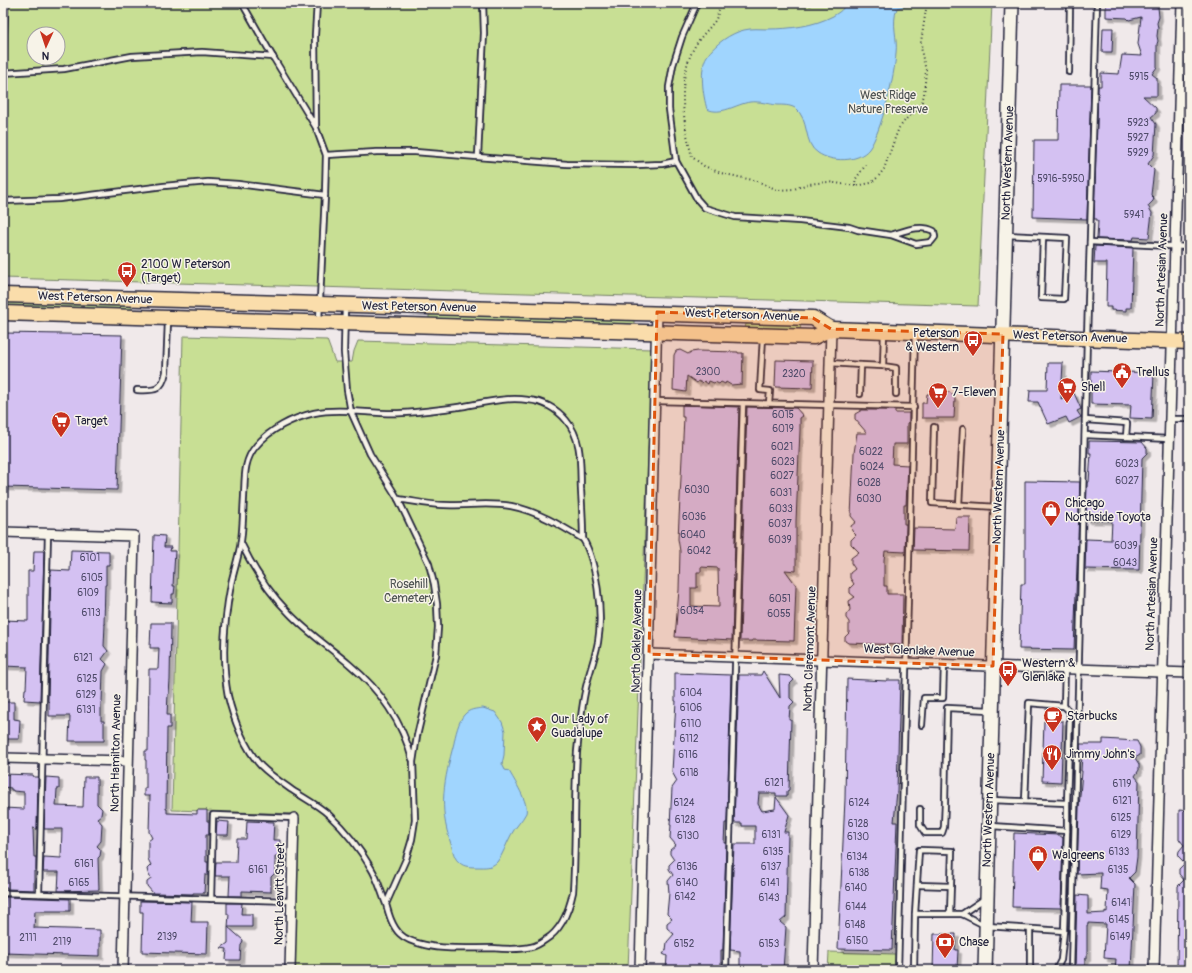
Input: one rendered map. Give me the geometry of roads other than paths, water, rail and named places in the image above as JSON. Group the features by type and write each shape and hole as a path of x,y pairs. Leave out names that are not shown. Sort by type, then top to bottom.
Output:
{"main road":[{"name":"North Western Avenue","path":"985,970 1012,3"},
{"name":"West Peterson Avenue","path":"3,295 658,312 813,318 831,329"},
{"name":"West Peterson Avenue","path":"3,313 763,336 814,337 831,329 1003,334 1189,342"}],"street":[{"name":"North Artesian Avenue","path":"1154,970 1182,3"},
{"name":"North Oakley Avenue","path":"640,970 658,312"},
{"name":"North Claremont Avenue","path":"813,970 831,329"},
{"path":"3,532 48,533"},
{"name":"North Hamilton Avenue","path":"48,533 134,536 127,761 123,970"},
{"name":"West Glenlake Avenue","path":"649,654 1189,673"},
{"path":"3,758 127,761"},
{"name":"North Leavitt Street","path":"290,970 294,818"}],"lane":[{"path":"3,65 5,3"},
{"path":"242,3 272,57 316,128 326,155 319,323"},
{"path":"316,128 315,35 318,3"},
{"path":"478,156 484,33 482,3"},
{"path":"696,3 682,37 673,65 669,87 669,109 676,161 697,199 702,205 735,217 800,221 849,227 858,230 891,235 916,244 931,242 935,237 934,231 927,228 918,228 891,235"},
{"path":"1069,72 1070,3"},
{"path":"1071,970 1097,3"},
{"path":"3,73 64,69 132,56 202,52 272,57"},
{"path":"326,155 377,152 415,152 567,164 636,165 662,164 676,161"},
{"path":"3,201 59,199 208,182 238,184 325,195"},
{"path":"1006,235 1067,238 1064,299 1041,298 1043,237"},
{"path":"1090,242 1189,246"},
{"path":"345,305 344,352 347,390 351,412 370,454 398,499 428,564 434,584 437,604 438,627 436,655 417,736 413,762 415,820 412,839 406,859 386,904"},
{"path":"137,390 149,391 156,389 161,386 164,380 166,372 168,319"},
{"path":"883,366 884,331"},
{"path":"898,970 915,332"},
{"path":"763,336 760,390 770,391 769,404"},
{"path":"830,364 883,366 896,368 896,394"},
{"path":"860,394 861,365"},
{"path":"517,399 530,400 543,403 566,419 574,431 579,444 581,460 583,538 589,548 593,563 598,590 600,629 598,643 585,691 577,753 573,892 570,906 556,931 545,940 531,947 509,949 441,947 424,945 409,940 400,934 389,918 386,904 372,869 343,830 327,813 260,765 248,747 236,722 229,698 225,673 224,644 227,609 241,543 244,475 248,460 255,447 279,427 297,418 328,411 351,412 402,414 495,401 517,399"},
{"path":"655,401 914,407"},
{"path":"726,970 734,657 743,403"},
{"path":"1169,419 1189,419"},
{"path":"1085,420 1127,423 1126,437"},
{"path":"934,427 932,503 998,507"},
{"path":"959,504 963,429"},
{"path":"1085,435 1169,438"},
{"path":"398,499 444,505 497,504 512,506 553,521 583,538"},
{"path":"39,894 48,533"},
{"path":"241,543 257,572 273,595 288,612 316,638 349,664 370,684 382,699 408,743 413,762"},
{"path":"920,809 920,825 925,833 942,833 944,827 945,808 947,708 943,698 944,664"},
{"path":"1064,706 1065,668"},
{"path":"922,725 924,698 943,698"},
{"path":"1025,802 1029,703 1064,706 1070,712 1064,932 1061,960 1056,970"},
{"path":"947,708 992,710"},
{"path":"989,800 1067,803"},
{"path":"211,899 213,816 294,818"},
{"path":"989,826 1067,831"},
{"path":"914,970 915,914 919,850 952,851 950,914"},
{"path":"917,885 951,886"},
{"path":"3,893 292,901"},
{"path":"962,914 987,898"},
{"path":"915,914 962,914 986,926 1064,932"},
{"path":"1030,929 1030,970 1034,970"}],"water":[{"path":"845,3 913,3 911,5 897,8 895,14 896,53 890,88 883,117 874,141 864,154 844,160 830,158 818,153 810,144 803,118 795,108 791,106 750,102 718,111 707,109 703,90 703,68 707,56 719,43 744,30 793,28 810,25 833,16 844,7"},
{"path":"483,708 495,712 502,722 505,731 502,764 505,770 509,771 520,792 525,803 526,813 509,838 497,862 488,867 470,867 458,861 454,855 445,818 444,794 447,769 460,720 468,712"}],"place":[{"name":"2100 W Peterson (Target)","path":"127,288"},
{"name":"Peterson & Western","path":"973,357"},
{"name":"Trellus","path":"1122,389"},
{"name":"Shell","path":"1067,404"},
{"name":"7-Eleven","path":"938,409"},
{"name":"Target","path":"61,438"},
{"name":"Chicago Northside Toyota","path":"1051,527"},
{"name":"Western & Glenlake","path":"1008,687"},
{"name":"Starbucks","path":"1053,733"},
{"name":"Our Lady of Guadalupe","path":"537,743"},
{"name":"Jimmy John's","path":"1052,771"},
{"name":"Walgreens","path":"1038,872"},
{"name":"Chase","path":"945,959"}],"park label":[{"name":"West Ridge Nature Preserve","path":"888,102"},
{"name":"Rosehill Cemetery","path":"409,591"}]}
